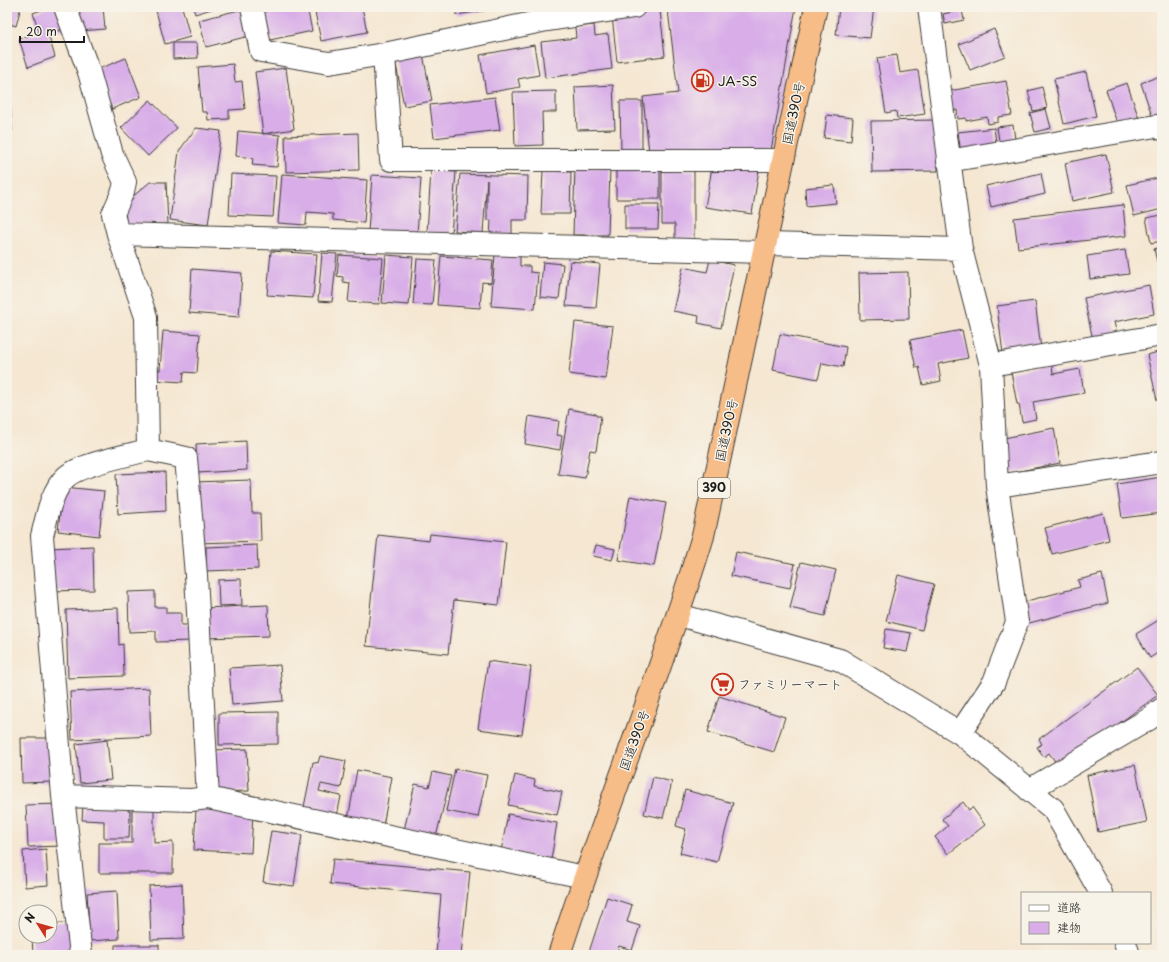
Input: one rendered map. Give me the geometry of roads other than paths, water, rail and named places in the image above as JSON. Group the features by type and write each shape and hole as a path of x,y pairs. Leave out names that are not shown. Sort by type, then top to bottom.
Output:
{"highway":[{"name":"国道390号","path":"559,955 584,877 679,614 703,536 765,248 782,160 816,7"}],"street":[{"path":"65,7 89,72 112,154 125,182 123,191 113,214 118,234 146,317 148,450"},
{"path":"252,7 261,51 329,63 384,54 540,14 634,7"},
{"path":"929,7 948,161 961,249 991,365 997,486 1017,622 994,682 960,733"},
{"path":"384,54 391,160 782,160"},
{"path":"948,161 1156,126 1162,129"},
{"path":"118,234 765,248 961,249"},
{"path":"991,365 1162,335"},
{"path":"81,955 63,796 42,536 48,512 56,491 66,477 78,470 148,450 186,458 196,582 208,798"},
{"path":"997,486 1162,462"},
{"path":"679,614 840,660 960,733 1053,809 1100,892"},
{"path":"1029,790 1149,719 1162,709"},
{"path":"63,796 191,800 208,798 584,877"},
{"path":"1125,944 1129,955"}],"place":[{"name":"JA-SS","path":"703,81"},
{"name":"ファミリーマート","path":"723,684"}]}
